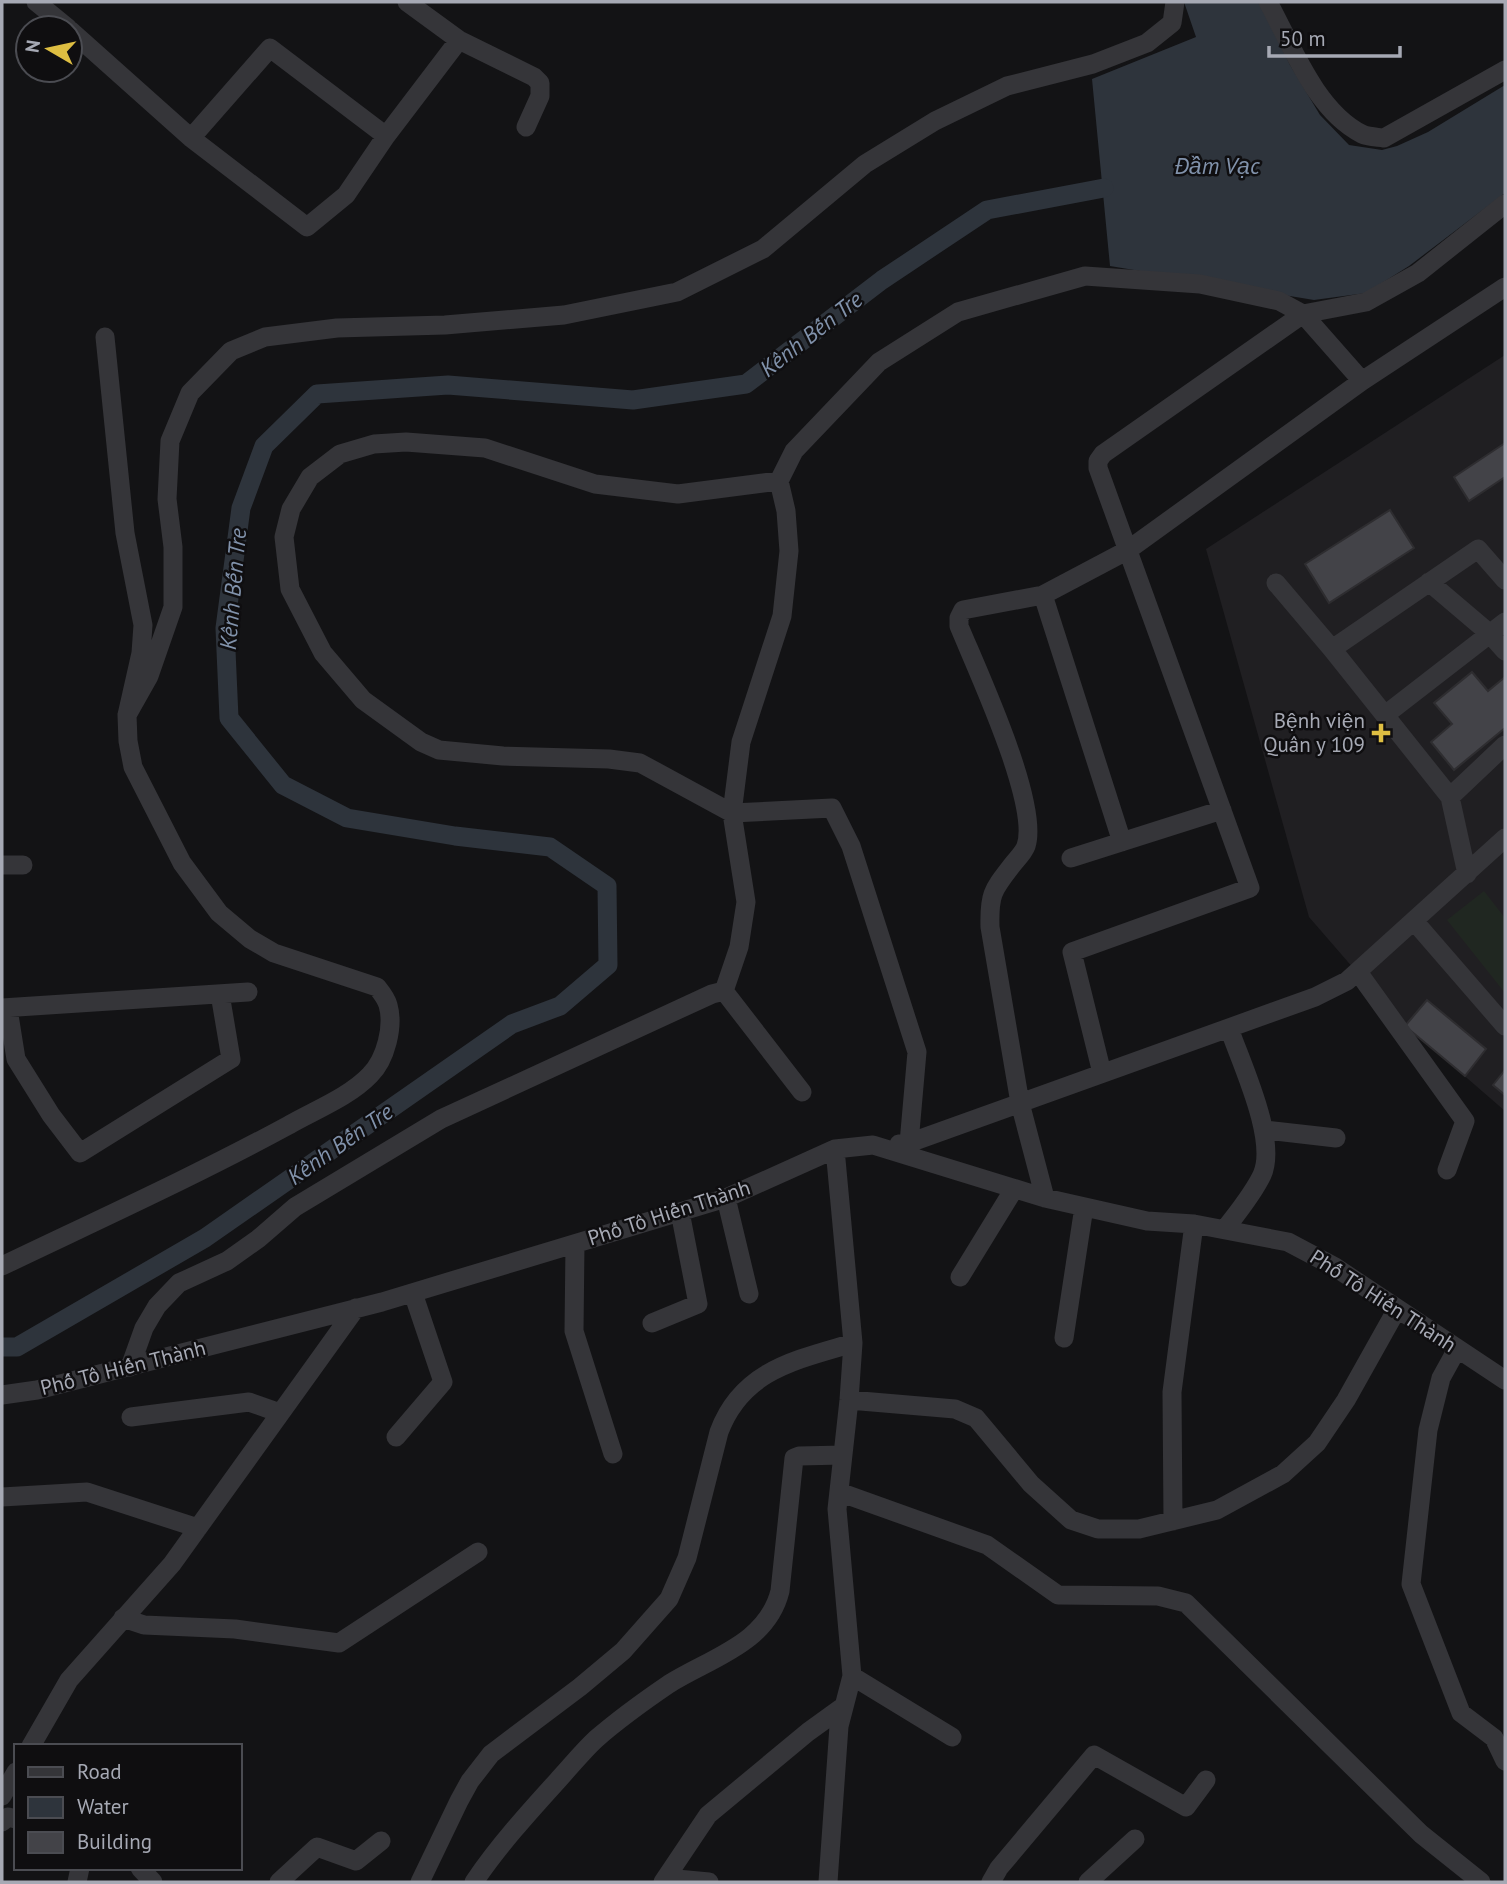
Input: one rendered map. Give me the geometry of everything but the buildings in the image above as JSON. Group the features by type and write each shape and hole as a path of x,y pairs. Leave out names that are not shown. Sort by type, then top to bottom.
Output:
{"street":[{"path":"36,2 51,14"},
{"path":"407,2 458,40 534,77 540,83 540,96 526,127"},
{"path":"127,715 149,676 173,607 173,547 167,499 170,441 190,393 231,351 265,337 337,327 445,325 564,316 677,292 764,249 865,164 936,121 1007,86 1093,64 1147,43 1172,23 1175,2"},
{"path":"1268,2 1321,97 1332,112 1364,135 1384,138 1505,70"},
{"path":"84,42 191,138 307,227 346,195 386,136 458,40"},
{"path":"191,138 271,48 386,136"},
{"path":"1102,1073 1072,952 1250,888 1098,468 1098,461 1103,454 1303,314 1366,302 1418,274 1505,204"},
{"path":"130,1367 144,1328 157,1306 179,1283 227,1261 295,1207 441,1119 724,991 739,947 746,902 732,813 741,742 782,616 789,551 786,511 779,481 794,451 879,362 958,312 1085,275 1200,284 1279,301 1303,314 1363,381"},
{"path":"1045,1198 1020,1103 990,927 989,906 992,892 1026,847 1028,821 1013,759 959,626 963,610 1043,594 1128,550 1363,381 1505,287"},
{"path":"2,1266 248,1147 347,1093 372,1074 388,1036 390,1015 387,1001 377,987 274,953 250,939 219,913 181,863 133,767 127,715 141,653 143,625 125,533 105,337"},
{"path":"779,481 678,494 595,484 485,448 406,442 374,444 340,454 310,477 291,509 284,537 290,589 323,653 363,700 421,742 439,750 503,756 609,759 640,764 732,813 832,808 851,846 918,1052 909,1143"},
{"path":"1332,649 1478,549 1505,580"},
{"path":"1429,582 1489,633 1505,651"},
{"path":"1276,583 1450,797 1467,874"},
{"path":"1043,594 1122,842"},
{"path":"1385,715 1505,622"},
{"path":"1450,797 1505,745"},
{"path":"1071,859 1222,810"},
{"path":"873,1145 909,1143 1315,997 1347,981 1358,972 1505,838"},
{"path":"2,865 23,864"},
{"path":"1415,921 1505,1026"},
{"path":"1358,972 1465,1121 1447,1170"},
{"path":"724,991 802,1092"},
{"path":"220,994 231,1059 80,1153 51,1115 16,1059 5,1009 247,992"},
{"path":"1225,1229 1262,1174 1265,1161 1265,1130 1229,1028"},
{"path":"1265,1130 1336,1138"},
{"name":"Phố Tô Hiến Thành","path":"2,1395 37,1390 130,1367 413,1293 726,1198 835,1149 873,1145 1045,1198 1147,1222 1194,1224 1288,1242 1335,1267 1505,1380"},
{"path":"828,1882 839,1726 852,1676 838,1509 853,1343 835,1149"},
{"path":"960,1277 1014,1189"},
{"path":"726,1198 749,1294"},
{"path":"1064,1338 1084,1207"},
{"path":"652,1323 698,1304 680,1212"},
{"path":"1173,1521 1172,1392 1194,1224"},
{"path":"575,1244 574,1331 613,1454"},
{"path":"396,1437 443,1382 413,1293"},
{"path":"32,1744 69,1680 172,1564 356,1308"},
{"path":"849,1400 955,1409 976,1418 1031,1484 1071,1520 1098,1528 1139,1528 1217,1510 1283,1474 1317,1443 1346,1400 1397,1309"},
{"path":"420,1882 470,1781 491,1755 623,1651 669,1599 687,1558 719,1432 726,1412 741,1392 789,1363 853,1343"},
{"path":"1457,1349 1441,1378 1428,1430 1410,1584 1461,1713 1494,1738 1505,1761"},
{"path":"131,1417 249,1402 280,1413"},
{"path":"474,1882 534,1807 594,1741 629,1712 671,1683 746,1642 766,1621 777,1604 780,1591 794,1458 844,1455"},
{"path":"2,1497 87,1492 198,1528"},
{"path":"839,1492 987,1545 1058,1595 1158,1596 1186,1603 1421,1833 1481,1882"},
{"path":"123,1618 144,1625 235,1629 339,1643 478,1552"},
{"path":"852,1676 952,1737"},
{"path":"664,1880 708,1815 808,1732 844,1706"},
{"path":"991,1882 999,1868 1094,1755 1186,1807 1206,1780"},
{"path":"2,1796 14,1775"},
{"path":"1088,1882 1135,1839"},
{"path":"279,1882 317,1847 356,1861 381,1841"},
{"path":"664,1880 709,1882"}],"shaded area":[{"name":"Bệnh viện Quân y 109","path":"1505,355 1505,1111 1393,1014 1309,917 1206,549"},
{"path":"1484,891 1505,918 1505,993 1447,920"}],"water":[{"name":"Đầm Vạc","path":"1184,2 1259,2 1290,65 1320,115 1349,145 1382,150 1397,146 1428,132 1505,85 1505,193 1409,266 1366,293 1314,300 1110,266 1092,79 1196,37"}],"waterway":[{"name":"Kênh Bến Tre","path":"2,1347 17,1347 205,1238 512,1024 560,1006 608,965 607,886 550,847 455,836 347,818 283,785 229,718 225,628 241,508 264,446 317,394 448,385 633,400 746,384 882,280 987,210 1104,188"}],"place":[{"name":"Bệnh viện Quân y 109","path":"1381,733"}]}
